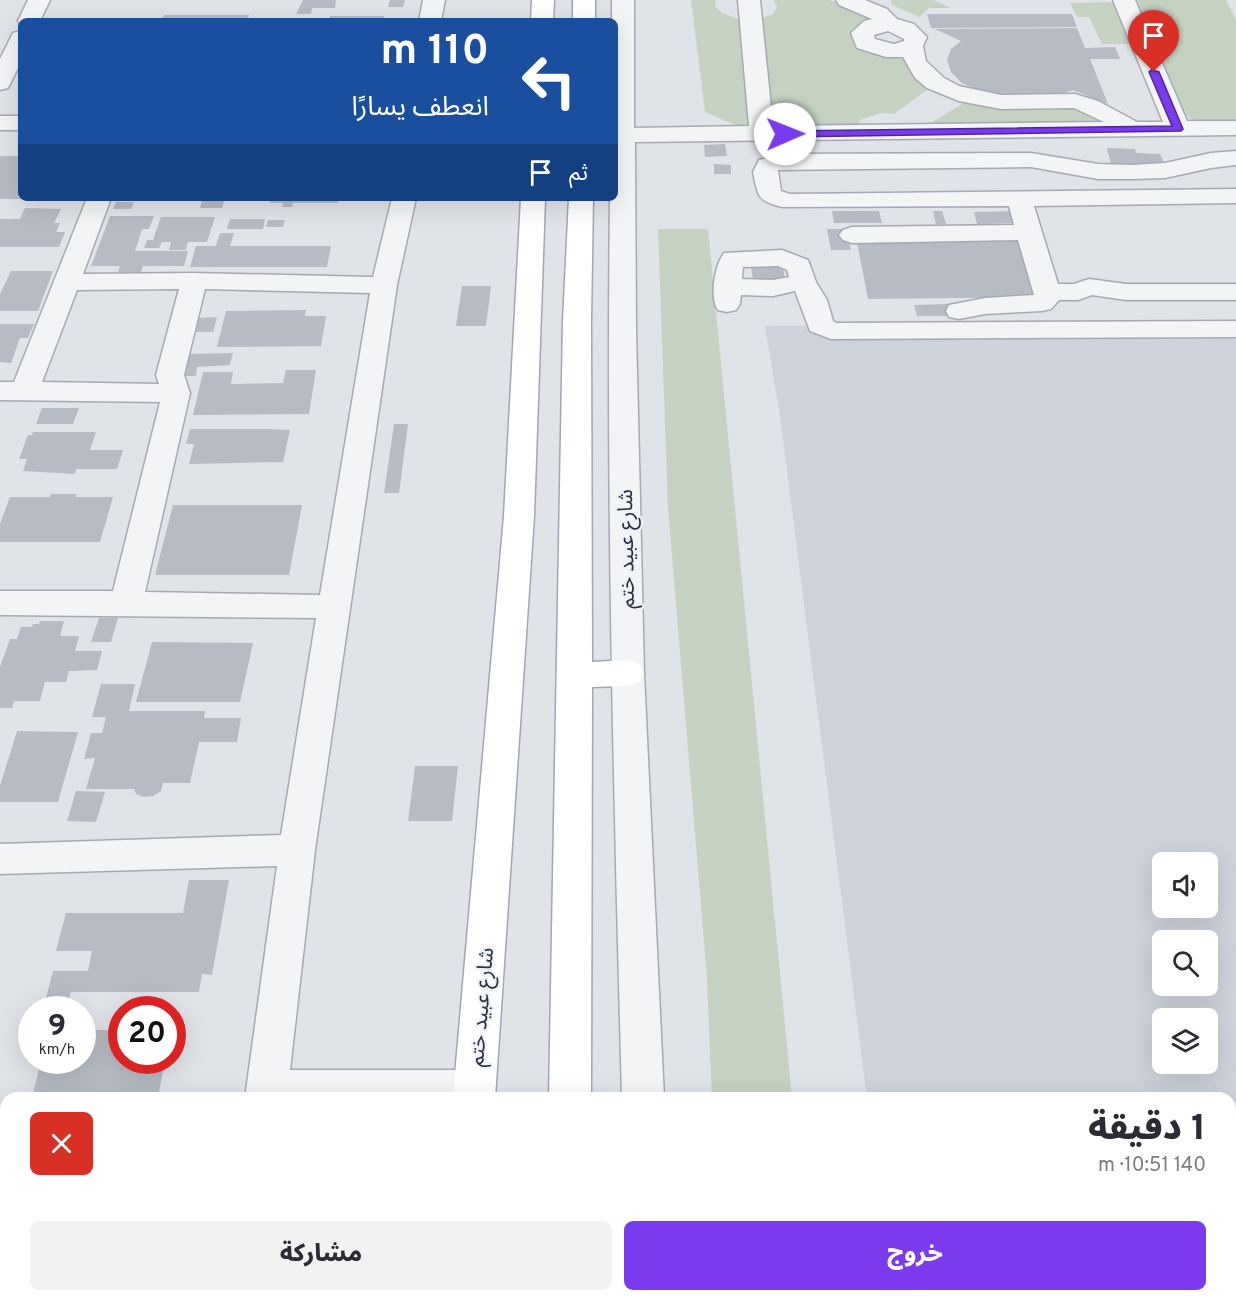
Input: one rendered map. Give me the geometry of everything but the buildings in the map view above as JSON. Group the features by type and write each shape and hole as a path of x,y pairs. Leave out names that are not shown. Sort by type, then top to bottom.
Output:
{"main road":[{"path":"542,18 543,0"},
{"path":"584,0 584,18"},
{"name":"شارع عبيد ختم","path":"474,1092 519,516 533,201"},
{"path":"570,1092 576,675 577,321 581,201"},
{"path":"576,675 627,673"}],"street":[{"path":"30,18 39,0"},
{"path":"431,18 434,0"},
{"name":"شارع عبيد ختم","path":"623,0 622,135 627,673 643,1092"},
{"path":"749,0 762,135"},
{"path":"847,0 879,14 889,24"},
{"path":"1124,0 1178,129"},
{"path":"912,46 888,51 865,43 862,33 866,29 889,24 912,32 916,37 912,46 912,56 940,103"},
{"path":"0,83 18,44"},
{"path":"1120,53 1146,53"},
{"path":"900,133 940,103 973,98 1013,103 1061,99 1082,102 1134,130"},
{"path":"0,123 18,123"},
{"path":"622,135 1236,128"},
{"path":"900,133 906,160"},
{"path":"1236,158 1212,159 1165,170 1110,172 1087,171 1054,162 1030,159 774,162 765,168 767,190 774,198 790,201 1236,196"},
{"path":"1192,163 1206,197"},
{"path":"1087,171 1098,198"},
{"path":"959,311 985,306 1042,303 1048,296 1019,199"},
{"path":"98,201 66,282 13,391 176,393"},
{"path":"267,1092 297,850 384,285 403,201"},
{"path":"852,235 1030,232"},
{"path":"728,296 730,263 736,258 787,259 799,266 803,282 814,300 820,325 831,331 1236,329"},
{"path":"66,282 194,281 384,285"},
{"path":"126,603 176,393 170,375 194,281"},
{"path":"1047,292 1078,292 1089,287 1126,292 1236,292"},
{"path":"0,603 335,607"},
{"path":"0,859 297,850"}],"shaded area":[{"path":"1236,323 1236,1092 866,1092 780,416 765,326"}],"green space":[{"path":"691,0 716,0 715,6 722,13 742,20 751,126 738,126 705,112"},
{"path":"774,0 830,0 876,20 860,46 882,57 908,59 931,87 894,114 881,113 860,120 858,128 776,127 757,20 773,14 777,7"},
{"path":"891,0 933,0 951,8 929,8 919,17 892,5"},
{"path":"1137,0 1226,0 1236,20 1236,120 1193,120 1185,115"},
{"path":"1114,2 1134,44 1102,44 1089,17 1077,17 1070,3"},
{"path":"967,101 1074,103 1109,123 934,127 931,123"},
{"path":"658,229 708,229 791,1092 712,1092 707,978 668,507"}],"route":[{"path":"785,134 1178,129 1154,72"}]}
